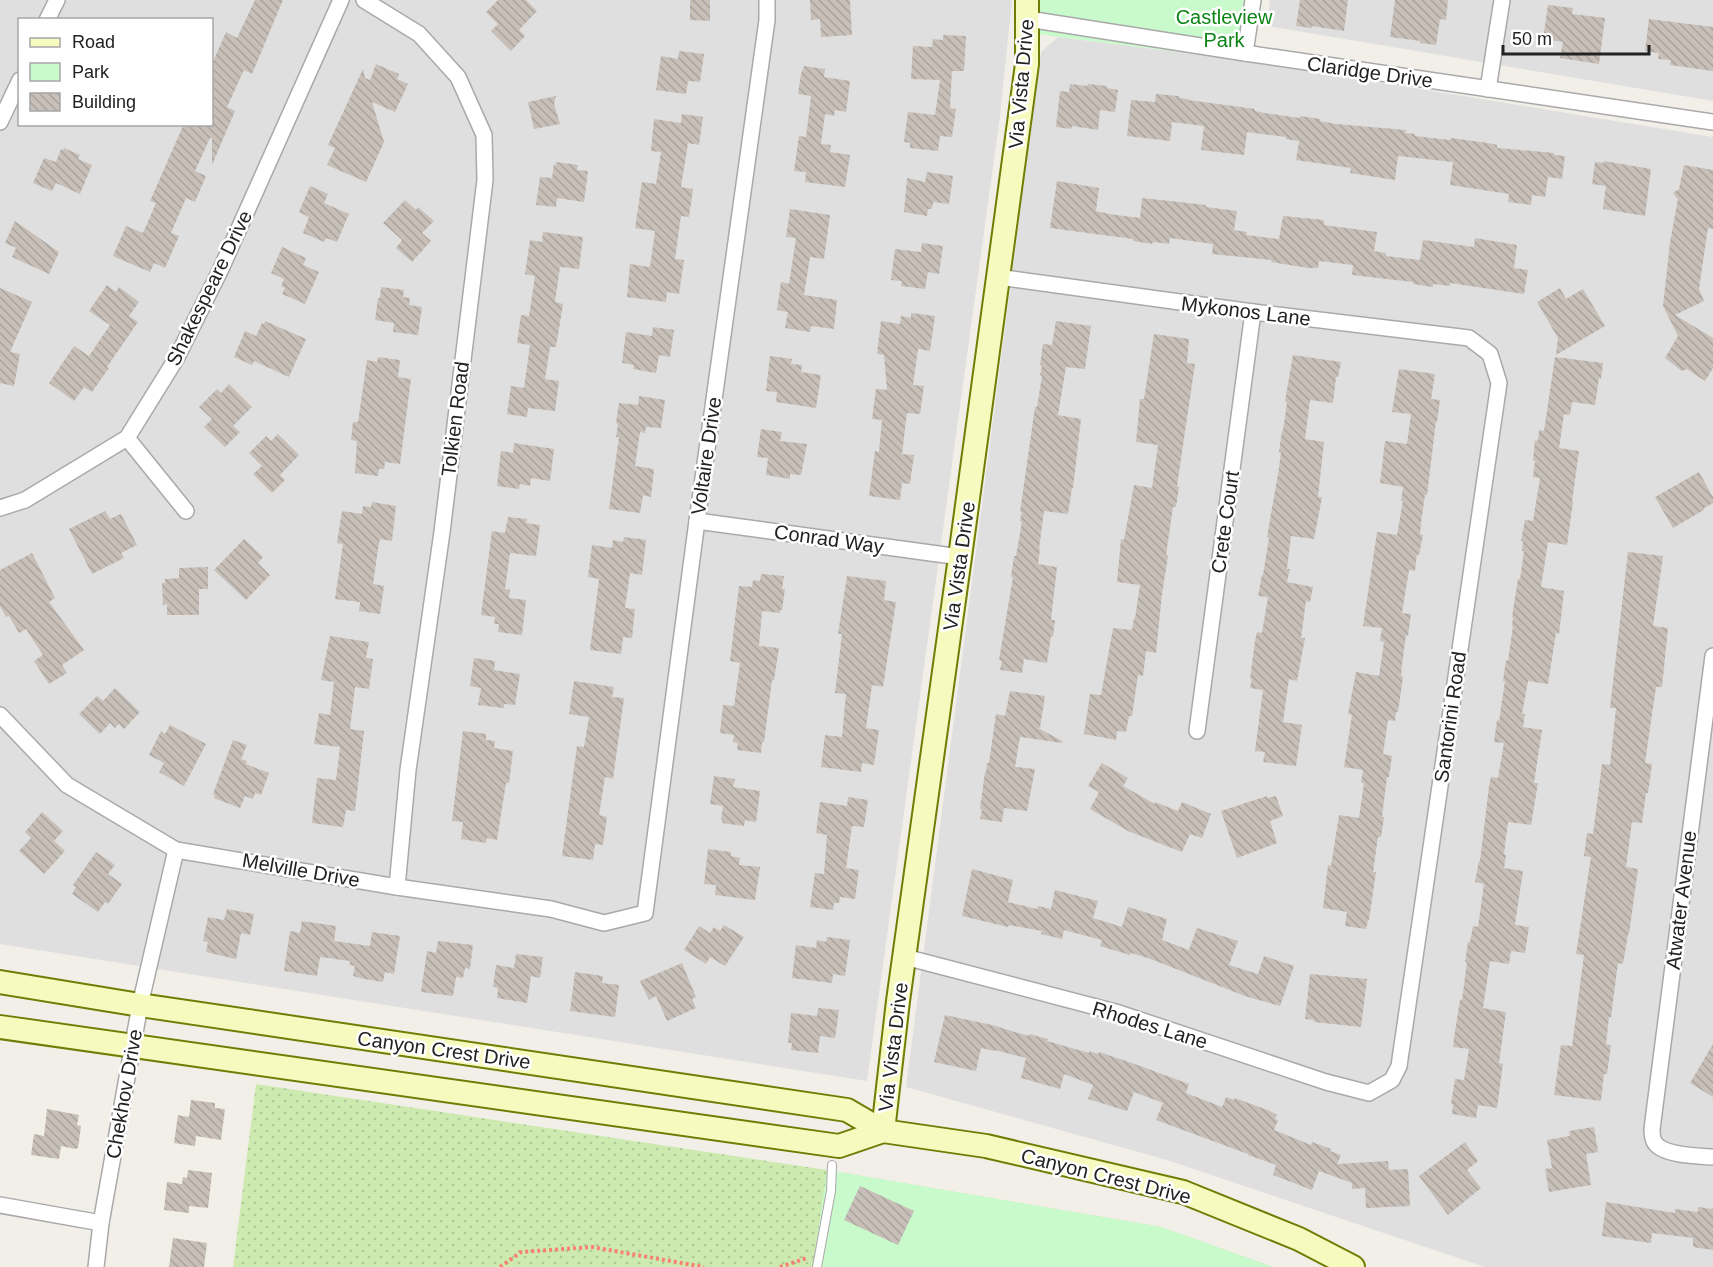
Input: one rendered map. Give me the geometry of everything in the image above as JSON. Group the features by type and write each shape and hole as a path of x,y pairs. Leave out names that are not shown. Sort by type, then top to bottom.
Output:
{"main road":[{"name":"Via Vista Drive","path":"883,1131 898,1001 1027,64 1027,10"},
{"name":"Canyon Crest Drive","path":"0,982 140,1005 847,1110 883,1131 986,1146 1182,1192 1299,1239 1353,1267"},
{"name":"Canyon Crest Drive","path":"0,1027 839,1146 883,1131"}],"street":[{"path":"49,18 57,0"},
{"name":"Shakespeare Drive","path":"0,508 25,500 127,438 176,359 220,271 341,0"},
{"name":"Tolkien Road","path":"364,0 419,34 458,77 484,135 483,192 442,532 408,770 397,886"},
{"name":"Voltaire Drive","path":"645,913 767,20 766,0"},
{"path":"1245,53 1253,0"},
{"path":"1488,89 1502,0"},
{"name":"Claridge Drive","path":"1027,10 1245,53 1713,122"},
{"path":"0,122 18,84"},
{"name":"Mykonos Lane","path":"998,277 1253,312 1469,338 1490,354"},
{"name":"Crete Court","path":"1197,731 1253,312"},
{"name":"Santorini Road","path":"1392,1080 1399,1066 1499,383 1490,354"},
{"path":"127,438 186,511"},
{"name":"Conrad Way","path":"697,521 960,558"},
{"name":"Atwater Avenue","path":"1713,656 1652,1124 1655,1144 1663,1150 1713,1157"},
{"name":"Melville Drive","path":"0,715 67,785 176,850 550,909 604,923 645,913"},
{"name":"Chekhov Drive","path":"96,1267 101,1222 140,1005 176,850"},
{"name":"Rhodes Lane","path":"904,957 1119,1013 1326,1082 1369,1093 1392,1080"},
{"path":"0,1205 101,1222"}],"lane":[{"path":"817,1267 831,1191 832,1166"}],"path":[{"path":"500,1267 521,1252 592,1246 704,1267"},
{"path":"780,1267 819,1254"}],"shaded area":[{"path":"0,0 1012,0 1000,116 867,1081 0,944"},
{"path":"1270,0 1713,0 1713,101 1267,26"},
{"path":"1058,37 1249,61 1713,137 1713,1267 1485,1267 1167,1160 906,1087 1041,52"}],"green space":[{"name":"Castleview Park","path":"1029,0 1258,0 1249,61 1028,33"},
{"path":"256,1084 827,1170 1161,1227 1273,1267 233,1267"},
{"path":"827,1170 1161,1227 1273,1267 813,1267"}],"building":[{"path":"255,0 283,0 252,74 244,70 227,107 235,111 212,165 212,138 210,138 195,171 206,176 195,202 186,198 171,233 179,236 165,268 154,263 150,272 113,256 126,226 143,233 156,203 150,201 183,126 213,126 213,62 226,32 237,38"},
{"path":"498,0 526,0 537,11 519,30 525,36 511,51 491,31 498,24 486,12"},
{"path":"690,0 710,0 710,21 690,20"},
{"path":"810,0 850,0 852,35 821,37 820,19 811,20"},
{"path":"1300,0 1348,0 1344,31 1296,26"},
{"path":"1395,0 1448,0 1446,20 1440,19 1436,45 1390,37"},
{"path":"1548,5 1573,8 1572,14 1605,18 1599,64 1560,58 1563,42 1543,39"},
{"path":"1649,19 1713,27 1713,71 1670,65 1671,60 1658,59 1659,53 1645,51"},
{"path":"943,35 966,36 964,71 952,71 950,108 956,109 952,137 940,136 938,151 910,148 910,143 904,142 908,112 935,115 940,80 911,79 913,46 932,47 933,39 943,40"},
{"path":"679,51 704,54 700,82 688,81 686,94 656,90 661,56 678,59"},
{"path":"376,64 399,74 397,79 408,84 395,112 372,102 384,142 366,182 327,165 335,148 328,145 363,69 365,78 370,80"},
{"path":"804,66 825,69 824,77 850,81 846,112 835,110 834,116 825,114 821,144 831,145 830,152 850,155 845,187 805,182 806,172 794,171 799,136 806,137 811,96 798,94"},
{"path":"1070,84 1107,86 1107,88 1118,90 1115,112 1100,110 1098,130 1072,126 1071,129 1056,127 1060,91 1069,92"},
{"path":"1156,94 1255,109 1255,111 1264,113 1320,119 1320,121 1336,124 1406,130 1405,133 1415,134 1415,136 1450,140 1451,138 1488,143 1497,145 1497,148 1554,153 1554,155 1565,156 1562,179 1548,177 1545,197 1532,195 1531,205 1508,202 1509,194 1450,185 1453,162 1398,156 1395,180 1350,173 1351,168 1296,160 1299,141 1286,139 1286,137 1247,132 1244,155 1201,150 1204,126 1172,122 1170,141 1127,136 1131,100 1155,102"},
{"path":"556,96 554,104 560,124 534,129 528,102"},
{"path":"682,114 703,117 699,145 688,143 681,187 693,189 689,217 681,216 675,259 684,260 679,294 667,292 666,302 627,297 630,264 650,267 655,231 635,228 642,182 656,184 661,152 651,151 654,119 681,123"},
{"path":"64,148 80,155 78,159 92,165 80,194 56,183 52,191 33,183 44,158 56,162 61,149"},
{"path":"1604,161 1651,169 1645,216 1603,209 1606,186 1592,184 1595,162 1604,163"},
{"path":"556,162 578,165 577,170 588,171 584,202 557,198 556,207 536,205 540,177 552,178"},
{"path":"1684,165 1713,170 1713,229 1708,228 1699,289 1704,301 1675,315 1713,338 1713,368 1705,381 1687,369 1682,371 1665,358 1678,336 1663,306 1670,242 1678,199 1673,193 1679,189"},
{"path":"927,172 953,176 949,204 933,202 932,209 928,209 927,216 904,212 907,178 925,182"},
{"path":"1057,181 1099,188 1096,211 1109,214 1140,218 1142,198 1237,211 1234,230 1247,232 1246,235 1279,239 1283,216 1324,220 1324,225 1377,232 1374,251 1386,253 1386,256 1420,260 1423,240 1474,247 1475,238 1517,245 1514,268 1528,270 1524,294 1450,283 1450,286 1433,284 1433,287 1413,284 1413,282 1352,275 1353,265 1319,261 1318,268 1308,268 1271,262 1272,260 1212,254 1213,244 1170,238 1169,244 1153,242 1152,244 1133,241 1133,239 1050,228"},
{"path":"310,186 328,194 324,203 349,214 337,242 326,238 324,242 303,233 309,217 299,212"},
{"path":"405,200 416,210 418,207 434,221 422,233 431,241 412,262 396,248 402,240 383,223"},
{"path":"790,209 830,215 824,259 810,257 804,295 837,300 834,329 811,326 810,332 785,328 788,312 777,310 781,282 789,284 796,238 786,237"},
{"path":"15,221 59,252 49,274 12,257 16,248 5,243"},
{"path":"543,232 583,237 579,269 560,267 555,302 563,304 556,347 550,347 545,379 559,381 555,411 528,408 527,417 507,414 511,386 524,388 530,345 517,343 521,315 529,316 535,276 525,274 530,240 542,242"},
{"path":"922,243 943,246 939,274 928,272 925,289 901,286 902,281 891,280 895,249 921,252"},
{"path":"282,247 306,258 303,265 319,272 305,304 282,294 285,288 281,286 284,279 271,273"},
{"path":"107,285 116,292 119,287 139,302 129,316 138,322 92,392 84,387 74,401 49,383 74,346 89,356 110,325 89,311"},
{"path":"381,287 404,290 403,297 410,298 409,305 422,307 418,335 393,332 394,323 375,320"},
{"path":"0,288 32,302 10,352 20,354 14,386 0,383"},
{"path":"1560,288 1566,299 1583,289 1605,326 1556,355 1558,338 1537,302"},
{"path":"911,313 935,316 930,351 918,349 913,385 924,386 920,414 907,413 902,454 914,455 910,484 902,483 900,500 869,496 875,451 879,452 882,420 872,419 876,389 887,390 884,355 877,354 881,321 900,324 901,316 911,318"},
{"path":"265,321 306,339 289,377 254,361 252,365 234,357 245,331 256,336"},
{"path":"1056,321 1091,326 1085,369 1066,367 1058,415 1081,419 1068,514 1044,511 1039,549 1038,564 1057,567 1051,620 1055,620 1053,637 1051,636 1047,663 1024,659 1022,673 1000,670 1002,661 999,660 1013,577 1011,577 1014,556 1016,556 1022,522 1020,521 1022,512 1020,512 1035,407 1037,407 1042,376 1040,365 1043,344 1052,345"},
{"path":"653,327 674,330 670,357 659,355 656,373 633,369 634,365 622,363 626,332 652,336"},
{"path":"1154,334 1189,339 1187,363 1195,364 1176,507 1173,507 1166,555 1168,556 1156,653 1146,651 1143,676 1138,675 1132,716 1129,716 1126,732 1117,731 1116,740 1084,734 1090,694 1101,695 1113,628 1132,630 1135,618 1140,585 1117,582 1121,539 1124,540 1134,485 1152,488 1158,445 1136,442 1140,399 1144,399"},
{"path":"1293,355 1341,362 1338,377 1336,377 1333,403 1310,400 1305,439 1324,442 1318,497 1322,497 1314,539 1291,536 1287,569 1290,569 1287,582 1313,587 1310,602 1306,601 1301,638 1305,638 1297,681 1289,679 1283,722 1302,725 1296,766 1263,762 1265,752 1255,751 1263,690 1250,688 1255,641 1257,632 1262,633 1268,597 1258,596 1269,538 1267,537 1279,468 1281,452 1279,452 1287,402 1285,401"},
{"path":"770,356 792,359 791,364 802,365 801,372 821,375 816,408 776,402 777,392 766,391"},
{"path":"378,357 400,360 398,377 411,379 400,464 385,462 384,469 379,469 378,476 355,473 357,441 351,440 353,422 358,422 367,360 377,362"},
{"path":"1555,357 1603,363 1595,405 1572,402 1570,415 1564,414 1559,448 1579,451 1573,502 1567,545 1548,542 1541,587 1564,591 1559,634 1556,633 1548,684 1528,681 1522,714 1525,714 1523,727 1542,730 1534,783 1538,783 1531,825 1508,822 1504,854 1506,855 1504,868 1523,871 1515,924 1529,927 1525,953 1511,951 1509,964 1490,961 1483,1008 1506,1012 1499,1063 1503,1064 1497,1108 1478,1105 1476,1118 1452,1114 1453,1104 1451,1104 1455,1079 1464,1080 1469,1049 1453,1047 1460,1000 1462,1000 1468,942 1470,942 1473,926 1478,927 1484,884 1475,882 1480,861 1489,786 1491,777 1498,778 1504,743 1494,742 1524,551 1522,551 1523,541 1521,541 1525,520 1533,521 1540,478 1533,477 1535,440 1538,441 1539,430 1544,431"},
{"path":"1399,369 1435,374 1431,399 1440,400 1421,523 1420,534 1423,535 1415,571 1409,570 1402,613 1411,614 1402,665 1401,676 1403,677 1398,712 1396,712 1395,721 1388,720 1383,754 1392,756 1389,777 1387,777 1382,817 1384,817 1381,837 1378,837 1373,872 1376,872 1366,929 1345,926 1347,912 1323,908 1328,865 1331,866 1339,815 1359,818 1364,783 1361,783 1363,770 1344,767 1352,715 1348,714 1356,672 1379,676 1384,642 1380,641 1382,628 1363,626 1377,532 1397,535 1403,501 1401,501 1403,487 1380,483 1385,441 1407,444 1411,414 1392,412"},
{"path":"229,384 252,407 233,426 240,432 225,447 204,427 212,419 199,407 217,389 221,393"},
{"path":"639,396 665,400 661,428 646,427 645,433 640,432 635,466 654,469 651,497 643,495 640,513 609,509 619,437 616,437 618,424 616,423 619,403 638,405"},
{"path":"761,429 782,432 780,441 807,444 801,475 790,474 790,479 766,475 768,458 757,457"},
{"path":"278,434 299,455 280,475 285,480 272,493 253,474 262,466 249,453 266,436 271,441"},
{"path":"514,443 554,449 550,481 531,478 530,486 520,484 519,489 497,486 501,451 513,453"},
{"path":"1699,472 1713,497 1713,503 1673,528 1655,497"},
{"path":"372,502 396,506 392,541 380,539 378,549 373,584 384,586 380,614 359,611 360,602 335,599 343,544 337,543 342,511 362,514 363,506 371,507"},
{"path":"105,511 110,519 121,514 137,545 121,553 124,558 92,574 69,529"},
{"path":"508,517 527,519 526,523 540,525 536,556 510,553 505,589 510,590 509,598 526,600 522,635 498,632 499,624 494,624 495,617 481,615 492,531 505,533"},
{"path":"624,537 646,540 642,575 630,573 625,608 635,609 632,638 623,637 621,654 590,650 599,579 588,577 592,545 612,548 613,540 623,542"},
{"path":"244,539 263,557 258,563 270,575 246,600 214,570"},
{"path":"1628,552 1663,556 1653,626 1668,628 1662,687 1656,687 1645,763 1652,764 1648,793 1646,793 1642,823 1632,822 1626,867 1638,869 1629,934 1623,964 1618,963 1611,1017 1609,1017 1606,1044 1611,1045 1601,1101 1554,1095 1561,1045 1572,1046 1584,955 1576,954 1591,857 1584,856 1587,833 1593,834 1602,764 1610,765 1616,708 1610,708"},
{"path":"32,553 55,598 49,602 84,650 62,665 67,673 49,684 34,661 43,655 26,629 19,633 0,606 0,570"},
{"path":"208,567 208,589 199,589 199,615 167,615 167,604 163,605 162,583 165,583 165,579 179,578 179,568"},
{"path":"761,574 784,576 782,589 785,589 780,613 762,611 759,646 779,648 761,753 737,750 738,743 733,742 734,735 720,733 723,705 734,706 740,663 730,661 739,586 752,587 753,580 760,581"},
{"path":"847,576 886,581 884,600 896,602 883,687 872,685 866,728 879,730 874,765 862,763 861,772 821,767 825,735 842,737 846,694 835,693 842,634 838,634"},
{"path":"330,636 369,642 366,658 373,659 369,689 355,687 350,729 364,731 355,811 346,810 343,827 312,823 317,778 336,780 340,747 314,744 319,713 330,715 334,682 321,680"},
{"path":"474,658 495,661 494,670 520,674 515,705 504,704 504,708 478,705 481,688 470,686"},
{"path":"574,681 614,687 612,697 624,698 613,779 605,777 599,815 607,817 603,845 595,844 593,860 562,856 577,746 584,747 589,717 569,714"},
{"path":"115,688 140,712 124,729 119,724 115,728 110,723 100,734 79,714 97,696 103,701"},
{"path":"1010,691 1045,696 1040,728 1038,728 1062,743 1020,737 1015,767 1035,769 1027,811 1004,808 1002,822 980,819 985,772 987,763 989,763 996,714 1005,716"},
{"path":"170,725 206,744 184,786 159,772 164,763 149,755 161,731 165,734"},
{"path":"463,731 486,734 486,740 495,741 494,748 513,751 497,840 487,838 486,843 461,839 463,822 452,821"},
{"path":"233,740 247,745 241,759 247,761 246,764 269,773 261,795 255,793 253,799 245,796 240,808 214,798 213,794"},
{"path":"1102,763 1128,778 1123,786 1155,804 1155,802 1178,811 1182,802 1211,814 1202,838 1190,834 1182,852 1128,831 1090,809 1099,792 1088,786"},
{"path":"714,776 735,779 733,787 760,791 756,822 745,820 744,826 722,823 723,806 710,804"},
{"path":"1267,796 1267,798 1276,796 1283,816 1270,821 1277,843 1237,858 1221,811"},
{"path":"848,797 868,800 864,827 852,826 846,868 859,870 855,899 840,897 839,903 834,903 833,910 810,907 815,873 824,874 827,835 816,833 820,802 847,806"},
{"path":"42,812 63,831 54,841 65,851 44,874 19,851 31,838 25,832"},
{"path":"708,849 731,852 731,856 740,858 739,865 760,867 755,900 715,895 716,885 704,884"},
{"path":"96,852 115,865 108,874 122,884 108,904 105,902 98,912 72,894 76,887 73,885"},
{"path":"972,869 1013,880 1008,902 1037,909 1038,906 1051,909 1055,890 1098,901 1093,918 1122,927 1128,907 1167,919 1162,940 1189,950 1197,928 1238,941 1229,965 1258,974 1264,956 1294,966 1280,1006 1245,996 1148,958 1100,946 1102,940 1064,930 1062,939 1041,934 1042,931 1009,925 1008,927 962,916"},
{"path":"227,909 254,914 250,935 241,933 236,959 206,952 208,942 203,941 208,917 224,920"},
{"path":"302,921 336,926 334,941 370,946 372,932 400,936 394,974 385,972 383,982 364,979 353,976 355,966 350,965 350,961 320,957 317,976 284,971 290,931 300,933"},
{"path":"724,925 744,937 725,966 710,957 706,964 684,950 699,926 710,933 714,927 720,931"},
{"path":"827,937 850,940 845,976 833,974 832,983 792,978 796,945 816,948 817,940 826,942"},
{"path":"438,941 473,945 470,969 465,968 463,978 456,977 453,996 421,992 427,951 436,953"},
{"path":"516,954 543,957 540,978 531,976 527,1003 497,998 498,988 493,987 496,965 514,968"},
{"path":"682,963 696,997 692,999 696,1008 667,1021 656,996 649,1000 640,981"},
{"path":"575,972 603,976 602,983 619,985 615,1017 570,1011"},
{"path":"1310,974 1367,979 1361,1027 1305,1019"},
{"path":"818,1008 839,1010 835,1038 820,1036 818,1053 791,1050 792,1043 788,1043 791,1013 817,1016"},
{"path":"945,1015 1048,1039 1047,1041 1089,1053 1089,1051 1098,1054 1099,1052 1189,1084 1186,1093 1222,1107 1226,1097 1270,1111 1277,1115 1275,1119 1278,1120 1274,1130 1311,1145 1312,1142 1331,1149 1330,1151 1341,1155 1337,1164 1388,1161 1389,1170 1408,1169 1410,1206 1366,1208 1365,1188 1352,1189 1352,1183 1319,1171 1312,1190 1273,1175 1276,1165 1156,1120 1163,1103 1134,1092 1127,1111 1088,1099 1093,1085 1064,1074 1060,1089 1021,1078 1026,1058 981,1048 976,1071 934,1062"},
{"path":"1713,1044 1713,1097 1690,1083"},
{"path":"191,1100 215,1103 215,1108 225,1109 221,1140 196,1136 195,1146 174,1143 178,1115 189,1117"},
{"path":"47,1109 79,1115 77,1125 81,1126 78,1148 61,1146 59,1159 31,1155 34,1134 44,1136"},
{"path":"1594,1127 1598,1152 1586,1154 1591,1185 1549,1192 1545,1169 1552,1168 1547,1140 1570,1136 1569,1131"},
{"path":"1465,1142 1478,1161 1467,1170 1481,1188 1448,1215 1419,1176"},
{"path":"188,1170 212,1173 208,1208 189,1206 189,1213 164,1210 167,1182 182,1184 183,1177 187,1178"},
{"path":"860,1186 914,1211 898,1245 844,1220"},
{"path":"1606,1202 1675,1213 1675,1209 1698,1212 1698,1207 1713,1209 1713,1250 1693,1247 1693,1238 1652,1233 1651,1243 1602,1236"},
{"path":"173,1238 207,1243 204,1267 169,1267"}]}
